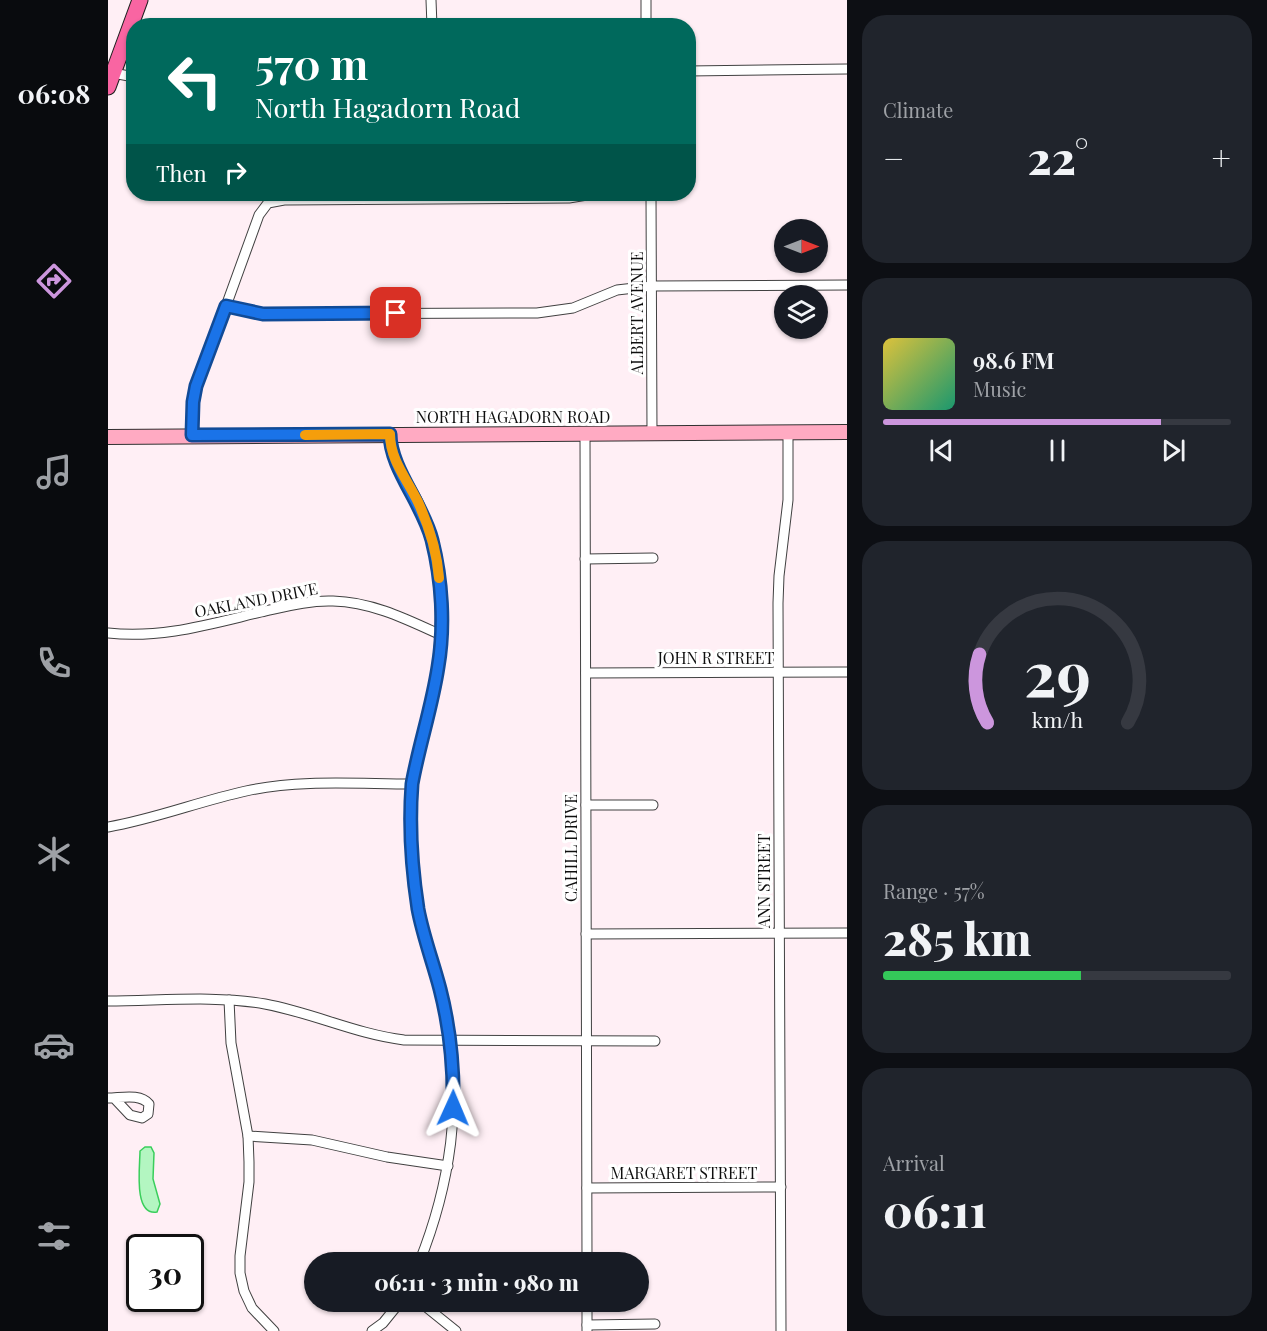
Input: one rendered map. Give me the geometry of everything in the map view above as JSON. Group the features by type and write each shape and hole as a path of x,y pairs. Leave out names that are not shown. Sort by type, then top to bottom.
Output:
{"main road":[{"path":"133,18 140,0"},
{"path":"110,80 126,37"}],"street":[{"path":"431,0 432,18"},
{"path":"646,0 646,18"},
{"path":"696,71 847,69"},
{"path":"110,80 126,78"},
{"path":"192,435 196,386 260,215 268,203 279,201"},
{"name":"ALBERT AVENUE","path":"651,201 652,433"},
{"path":"226,306 263,314 537,312 573,308 617,290 652,286 847,285"},
{"name":"ANN STREET","path":"782,1331 778,672 779,576 788,500 788,432"},
{"name":"NORTH HAGADORN ROAD","path":"108,437 847,432"},
{"name":"CAHILL DRIVE","path":"585,433 587,1252"},
{"path":"390,434 390,447 395,460 417,500 434,545 440,594 441,636 436,681 412,784 411,800 418,909 443,999 454,1086 448,1166 434,1222 423,1252"},
{"path":"585,559 653,558"},
{"name":"OAKLAND DRIVE","path":"108,633 143,635 176,632 304,603 332,601 362,604 383,610 441,636"},
{"name":"JOHN R STREET","path":"586,673 847,672"},
{"path":"108,827 152,818 247,791 270,787 303,784 412,784"},
{"path":"586,804 652,804"},
{"path":"586,934 847,933"},
{"path":"229,1000 231,1043 248,1136 249,1182 240,1273 244,1291 252,1308 274,1331"},
{"path":"108,1001 229,1000 280,1007 379,1037 404,1040 450,1042 654,1041"},
{"path":"248,1136 312,1140 387,1157 448,1166"},
{"name":"MARGARET STREET","path":"587,1188 781,1187"},
{"path":"372,1331 383,1323 392,1312"},
{"path":"432,1312 456,1331"},
{"path":"587,1312 587,1328 655,1324"}],"shaded area":[{"path":"145,1147 151,1147 154,1153 153,1179 160,1204 157,1212 149,1211 141,1198 140,1151"}],"slow traffic":[{"path":"305,435 390,434 390,447 395,460 425,517 436,554 439,578"}],"route":[{"path":"396,313 263,314 226,306 196,386 192,435 390,434 390,447 395,460 425,517 436,554 441,614 440,651 436,681 415,767 411,800 418,909 447,1020 454,1086 453,1108"}]}
